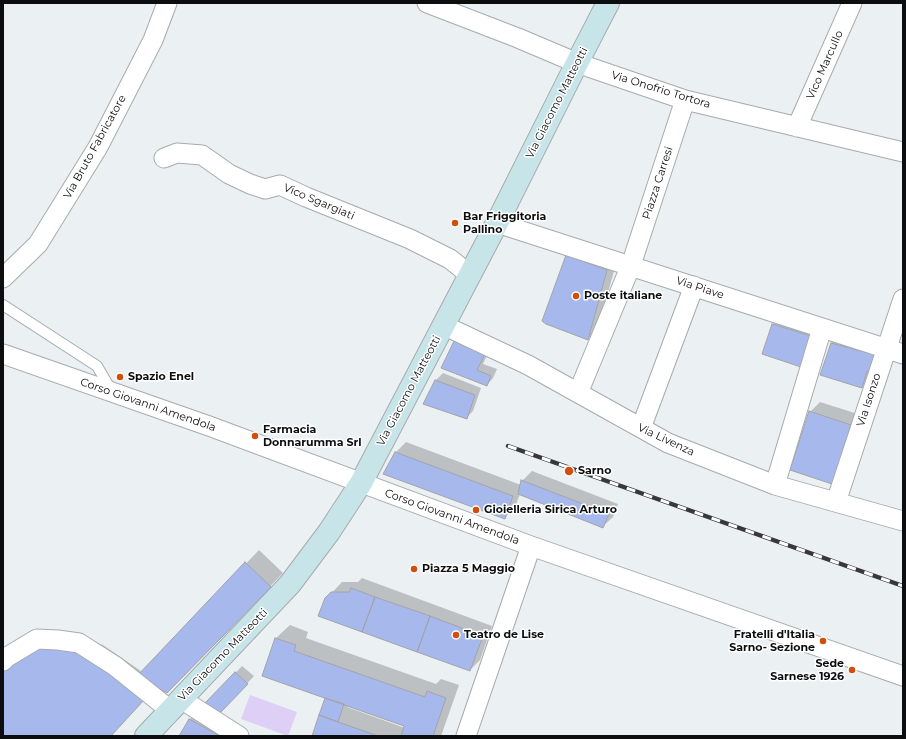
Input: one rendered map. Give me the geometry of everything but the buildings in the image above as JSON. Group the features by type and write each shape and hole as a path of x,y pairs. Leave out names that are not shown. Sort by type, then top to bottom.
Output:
{"street":[{"name":"Via Bruto Fabricatore","path":"3,278 38,244 98,147 153,40 167,3"},
{"name":"Via Onofrio Tortora","path":"427,3 518,38 577,63 685,100 903,152"},
{"name":"Via Giacomo Matteotti","path":"146,736 290,584 329,532 361,483 498,223 608,3"},
{"name":"Vico Marcullo","path":"797,127 852,3"},
{"name":"Piazza Carresi","path":"578,393 631,265 685,100"},
{"name":"Vico Sgargiati","path":"164,158 177,153 202,156 228,174 250,184 265,189 280,185 410,239 450,259 470,275"},
{"name":"Via Piave","path":"498,223 895,351"},
{"path":"641,428 694,286"},
{"name":"Via Isonzo","path":"836,502 895,351 903,299"},
{"name":"Via Livenza","path":"443,325 528,364 668,443 775,485 903,521"},
{"path":"775,485 822,328"},
{"name":"Corso Giovanni Amendola","path":"3,354 209,426 530,546 903,676"},
{"path":"466,736 530,546"},
{"path":"3,661 6,657 37,640 58,640 80,643 176,705 240,736"}],"lane":[{"path":"3,305 97,366 112,392"}],"shaded area":[{"path":"250,695 297,712 288,736 241,719"}],"railway":[{"path":"508,446 903,586"}],"place":[{"name":"Bar Friggitoria Pallino","path":"455,223"},
{"name":"Poste italiane","path":"576,296"},
{"name":"Spazio Enel","path":"120,377"},
{"name":"Farmacia Donnarumma Srl","path":"255,436"},
{"name":"Sarno","path":"569,471"},
{"name":"Gioielleria Sirica Arturo","path":"476,510"},
{"name":"Piazza 5 Maggio","path":"414,569"},
{"name":"Teatro de Lise","path":"456,635"},
{"name":"Fratelli d'Italia Sarno- Sezione","path":"823,641"},
{"name":"Sede Sarnese 1926","path":"852,670"}]}
